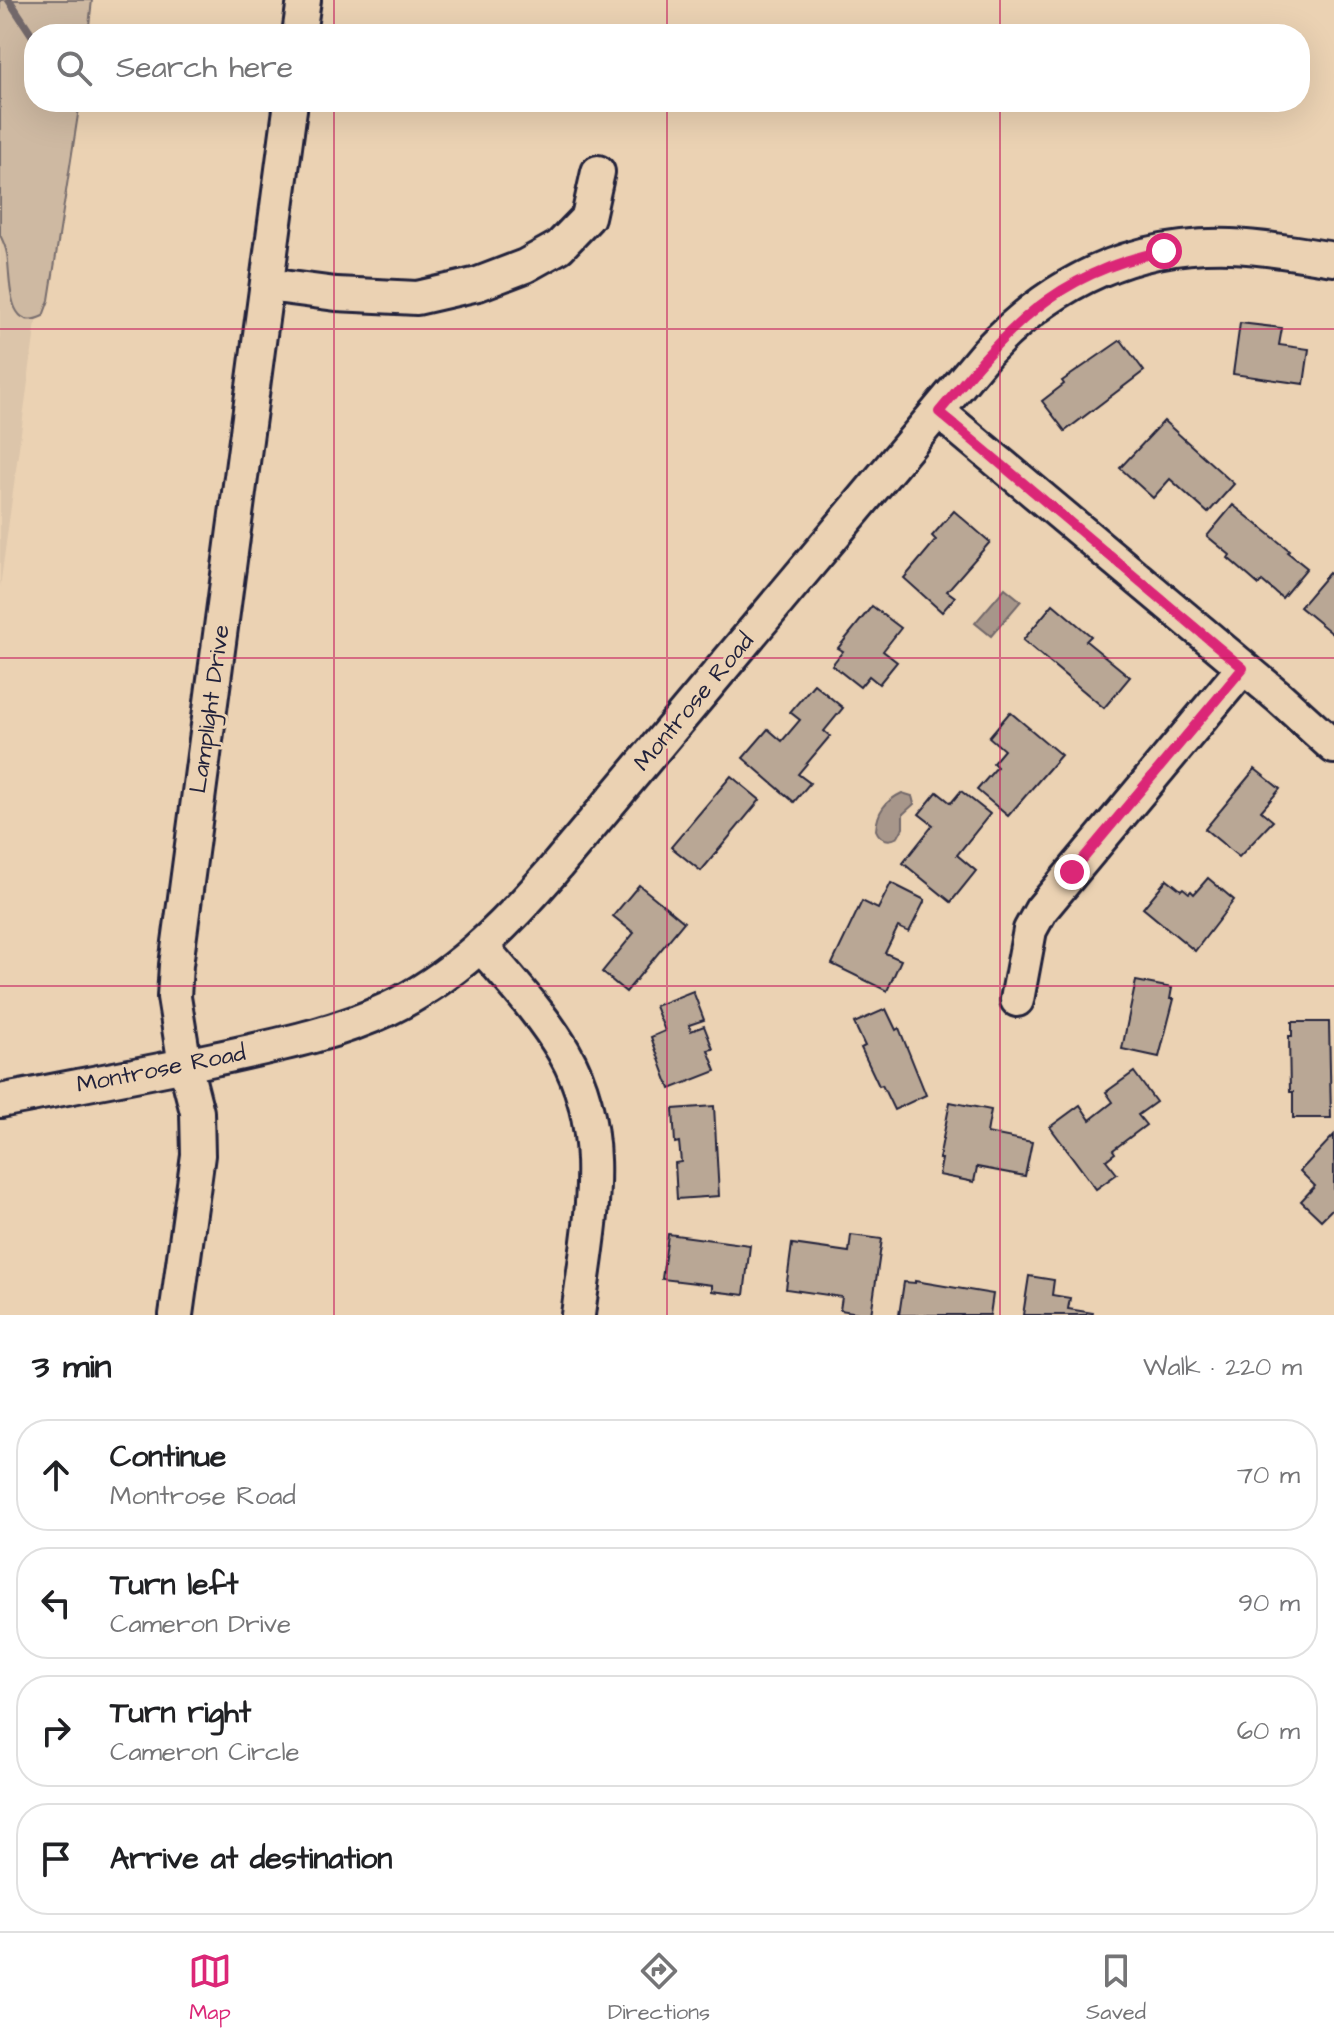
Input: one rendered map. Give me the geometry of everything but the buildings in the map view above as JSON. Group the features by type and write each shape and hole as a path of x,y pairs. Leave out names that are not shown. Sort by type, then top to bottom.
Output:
{"street":[{"path":"300,24 304,0"},
{"name":"Lamplight Drive","path":"176,1315 198,1155 197,1112 185,1065 174,997 176,965 290,112"},
{"path":"267,285 336,294 417,298 478,284 525,266 559,247 588,217 598,172"},
{"name":"Montrose Road","path":"0,1101 294,1042 347,1026 390,1008 440,977 481,946 550,874 987,352 1024,316 1074,282 1116,263 1164,251 1220,246 1334,259"},
{"path":"939,412 1334,747"},
{"path":"1017,1000 1030,930 1041,910 1243,668"},
{"path":"481,946 531,1005 565,1054 590,1118 594,1181 578,1315"}],"shaded area":[{"path":"0,0 24,24 24,112 65,112 0,587"},
{"path":"0,0 92,0 89,24 24,24 24,112 78,112 49,300 43,316 31,320 22,317 16,310 10,287 7,252 0,235"},
{"path":"1005,588 1021,601 991,636 975,623"},
{"path":"902,793 912,796 914,804 903,814 903,828 898,837 885,839 876,830 880,812"}],"waterway":[{"path":"9,0 25,24"}],"route":[{"path":"1072,872 1243,668 939,412 987,352 1048,297 1116,263 1164,251"}]}
